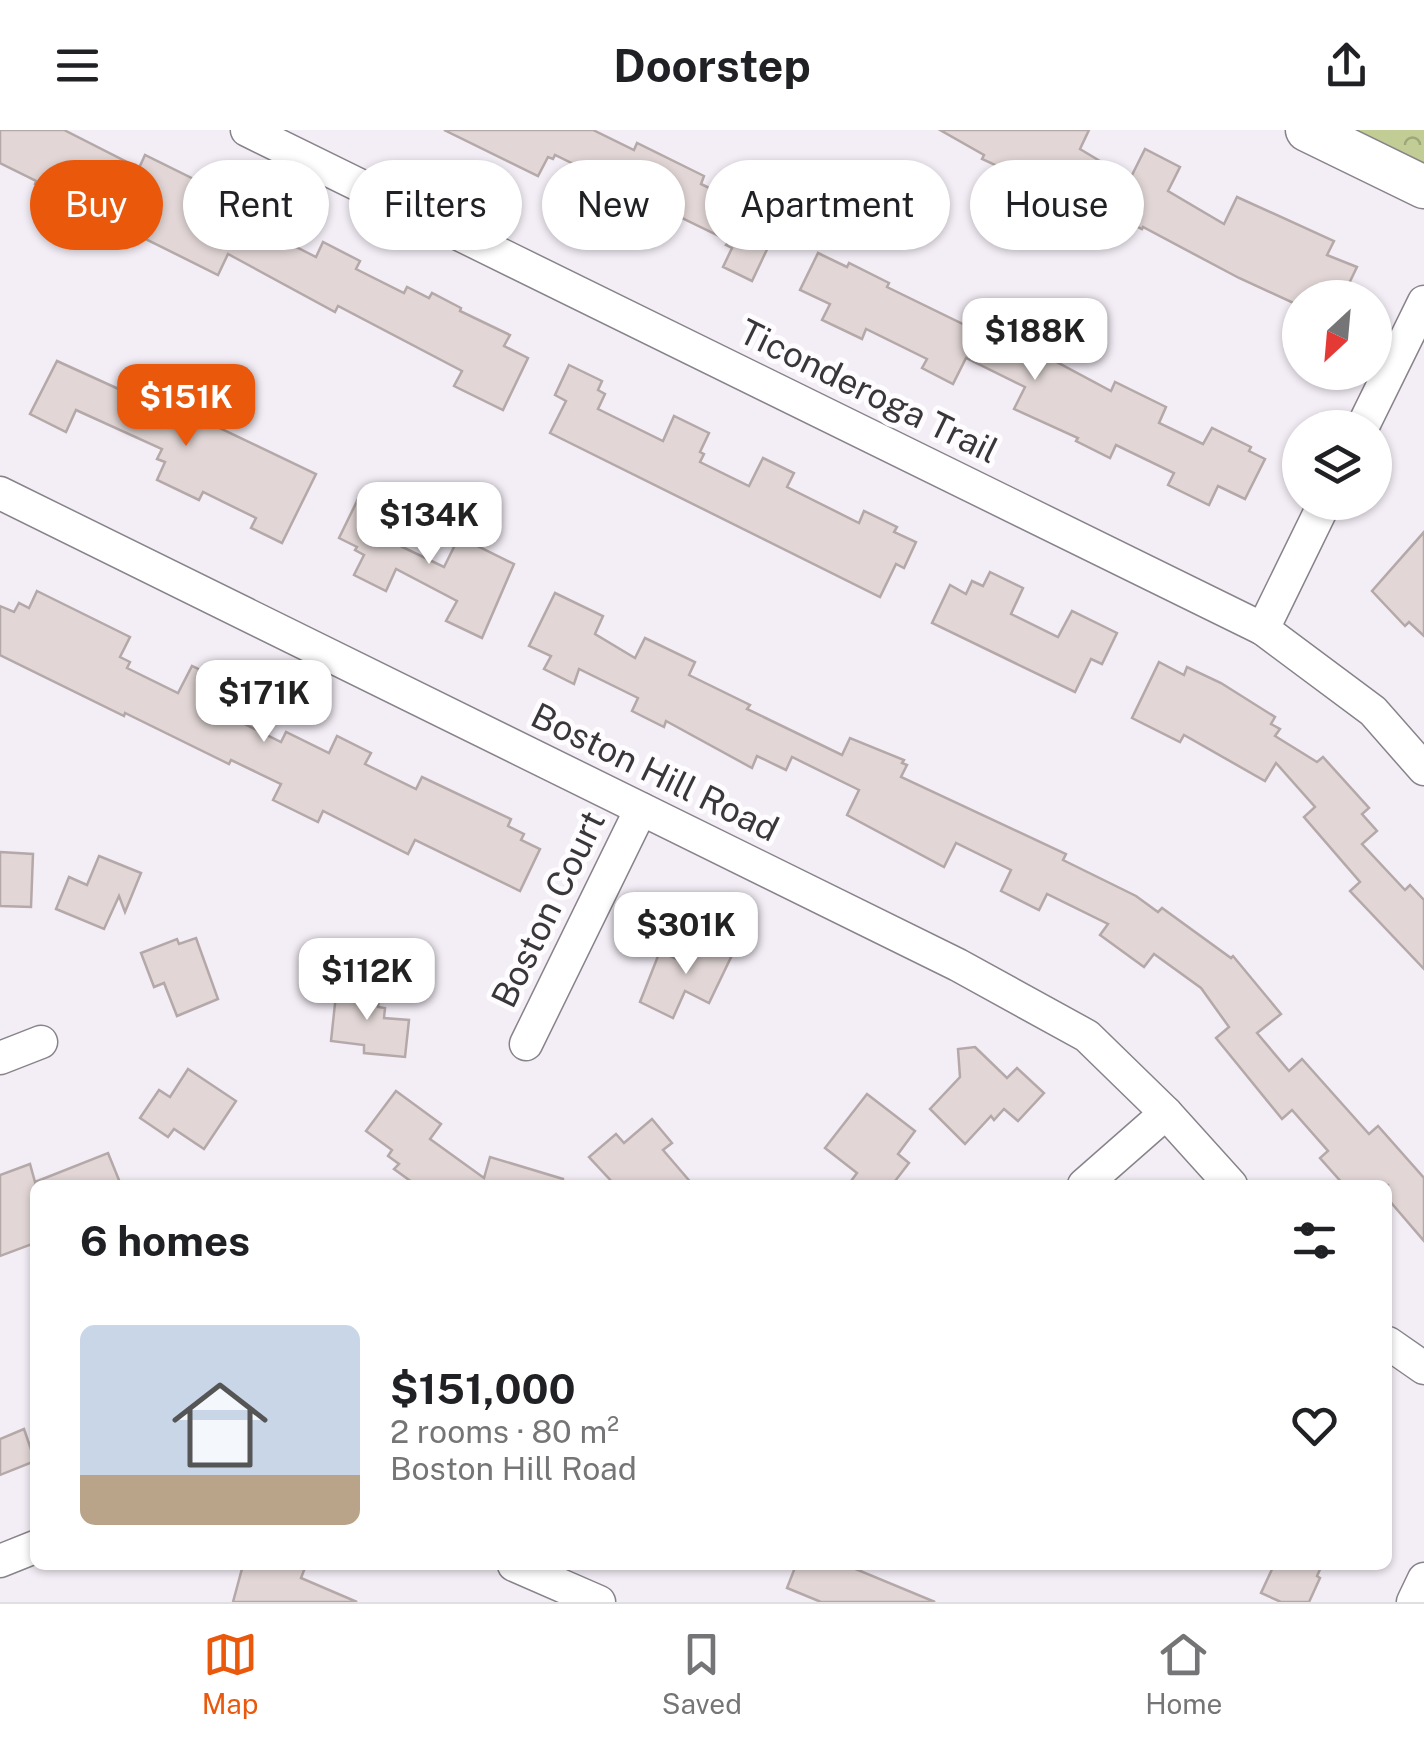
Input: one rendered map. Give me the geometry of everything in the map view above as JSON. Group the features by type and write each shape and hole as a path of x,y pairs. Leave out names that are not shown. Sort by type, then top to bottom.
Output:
{"street":[{"name":"Ticonderoga Trail","path":"246,130 1262,629 1372,711 1424,770"},
{"path":"1307,130 1424,187"},
{"path":"1371,410 1424,302"},
{"name":"Boston Hill Road","path":"0,492 958,966 1087,1036 1166,1112 1227,1180"},
{"path":"1262,629 1316,520"},
{"name":"Boston Court","path":"526,1044 641,809"},
{"path":"0,1058 41,1042"},
{"path":"1090,1180 1166,1112"},
{"path":"1392,1346 1424,1368"},
{"path":"0,1562 30,1549"},
{"path":"525,1570 599,1602"},
{"path":"1412,1602 1424,1580"}],"green space":[{"path":"1345,130 1424,130 1424,169"}],"building":[{"path":"0,130 64,130 123,160 30,160 30,178 0,163"},
{"path":"444,130 593,130 634,150 637,143 672,160 565,160 555,155 553,159 542,160 538,176 522,168 522,160 505,160"},
{"path":"940,130 1089,130 1080,149 1098,160 984,160 984,155"},
{"path":"1145,149 1180,167 1168,191 1224,224 1237,197 1334,241 1327,255 1357,267 1351,280 1282,280 1282,298 1144,228 1144,160 1140,160"},
{"path":"163,164 183,174 183,250 302,250 316,257 319,250 329,250 329,245 360,261 356,269 404,293 407,287 429,298 432,293 510,335 504,346 528,358 503,410 454,386 462,371 338,306 335,312 228,254 218,275 163,248"},
{"path":"685,167 704,176 701,184 705,186 705,229 685,220"},
{"path":"731,250 767,250 752,281 723,267"},
{"path":"818,253 847,267 849,263 889,283 887,287 1006,345 1010,337 1111,391 1115,382 1166,407 1159,423 1203,444 1212,428 1251,447 1249,451 1265,459 1245,499 1218,486 1209,505 1168,485 1174,473 1116,445 1110,458 1076,441 1078,438 1014,409 1025,387 966,358 953,384 922,368 927,359 866,329 862,339 822,320 830,304 800,290"},
{"path":"57,361 156,406 159,399 316,474 282,543 251,528 256,518 203,492 199,500 157,480 165,462 157,459 162,449 76,410 66,432 30,414"},
{"path":"569,365 602,381 598,390 605,394 598,409 663,441 674,416 709,433 700,462 749,486 763,458 794,473 787,487 859,523 864,511 897,527 894,532 916,542 904,568 896,564 880,597 550,433 566,401 555,395"},
{"path":"358,499 407,522 396,544 444,567 459,537 514,564 482,638 446,621 457,601 396,569 386,591 354,575 364,555 339,538"},
{"path":"1424,532 1424,636 1409,622 1405,626 1372,591"},
{"path":"990,572 1023,588 1011,614 1058,637 1072,611 1117,633 1102,664 1091,659 1075,692 932,623 950,585 966,594 972,581 983,586"},
{"path":"37,591 130,637 120,657 130,662 127,668 178,693 192,666 229,684 216,710 281,742 286,732 329,753 337,736 371,753 365,764 416,789 422,777 511,819 508,826 524,834 521,840 540,849 520,891 415,840 408,854 323,811 318,822 273,800 281,784 231,760 229,764 125,713 124,716 0,655 0,606 14,612 19,603 29,608"},
{"path":"555,593 603,616 595,634 635,658 645,638 695,662 689,675 750,705 747,709 842,755 850,738 904,760 902,763 907,765 901,777 1066,854 1063,860 1136,896 1158,912 1162,908 1233,956 1281,1014 1257,1033 1289,1071 1302,1059 1369,1134 1378,1126 1424,1178 1424,1241 1392,1204 1392,1180 1340,1180 1320,1158 1328,1151 1292,1110 1282,1119 1216,1038 1229,1027 1201,988 1154,954 1144,967 1100,935 1108,924 1047,894 1039,910 1001,891 1011,870 956,843 944,867 847,815 859,790 792,757 786,770 757,756 752,768 666,721 664,727 632,711 638,698 579,669 574,684 544,669 551,656 529,646"},
{"path":"1159,662 1184,675 1187,667 1221,683 1275,717 1271,724 1280,729 1275,736 1317,762 1323,757 1369,808 1362,814 1377,831 1362,844 1405,890 1410,885 1424,900 1424,969 1350,891 1360,882 1304,817 1315,807 1276,763 1265,781 1184,735 1180,742 1132,718"},
{"path":"0,852 33,854 31,907 0,906"},
{"path":"99,856 141,873 125,912 119,896 104,929 56,909 69,877 87,885"},
{"path":"698,937 733,953 709,1003 685,991 673,1018 640,1002 660,951 685,963"},
{"path":"196,938 218,999 177,1016 164,983 154,987 141,953 177,939 179,944"},
{"path":"337,985 380,989 378,1007 385,1008 384,1018 409,1020 405,1057 364,1053 364,1045 331,1041"},
{"path":"975,1047 1007,1078 1017,1068 1044,1093 1018,1121 1004,1109 994,1120 991,1116 965,1144 930,1109 960,1077 958,1049"},
{"path":"188,1069 236,1101 204,1149 174,1129 168,1137 140,1118 159,1090 170,1097"},
{"path":"396,1091 441,1124 430,1139 484,1178 490,1157 563,1180 409,1180 394,1169 399,1164 388,1156 392,1150 366,1131"},
{"path":"867,1094 915,1131 898,1154 909,1163 896,1180 852,1180 857,1173 825,1148"},
{"path":"652,1119 672,1143 663,1150 689,1180 610,1180 589,1157 616,1134 624,1143"},
{"path":"108,1153 119,1180 40,1180"},
{"path":"30,1164 34,1180 30,1180 30,1245 0,1256 0,1175"},
{"path":"24,1429 30,1463 0,1475 0,1439"},
{"path":"242,1570 304,1570 301,1578 357,1602 233,1602"},
{"path":"794,1570 858,1570 935,1602 821,1602 787,1588"},
{"path":"1272,1570 1320,1570 1309,1602 1281,1602 1261,1593"}]}
